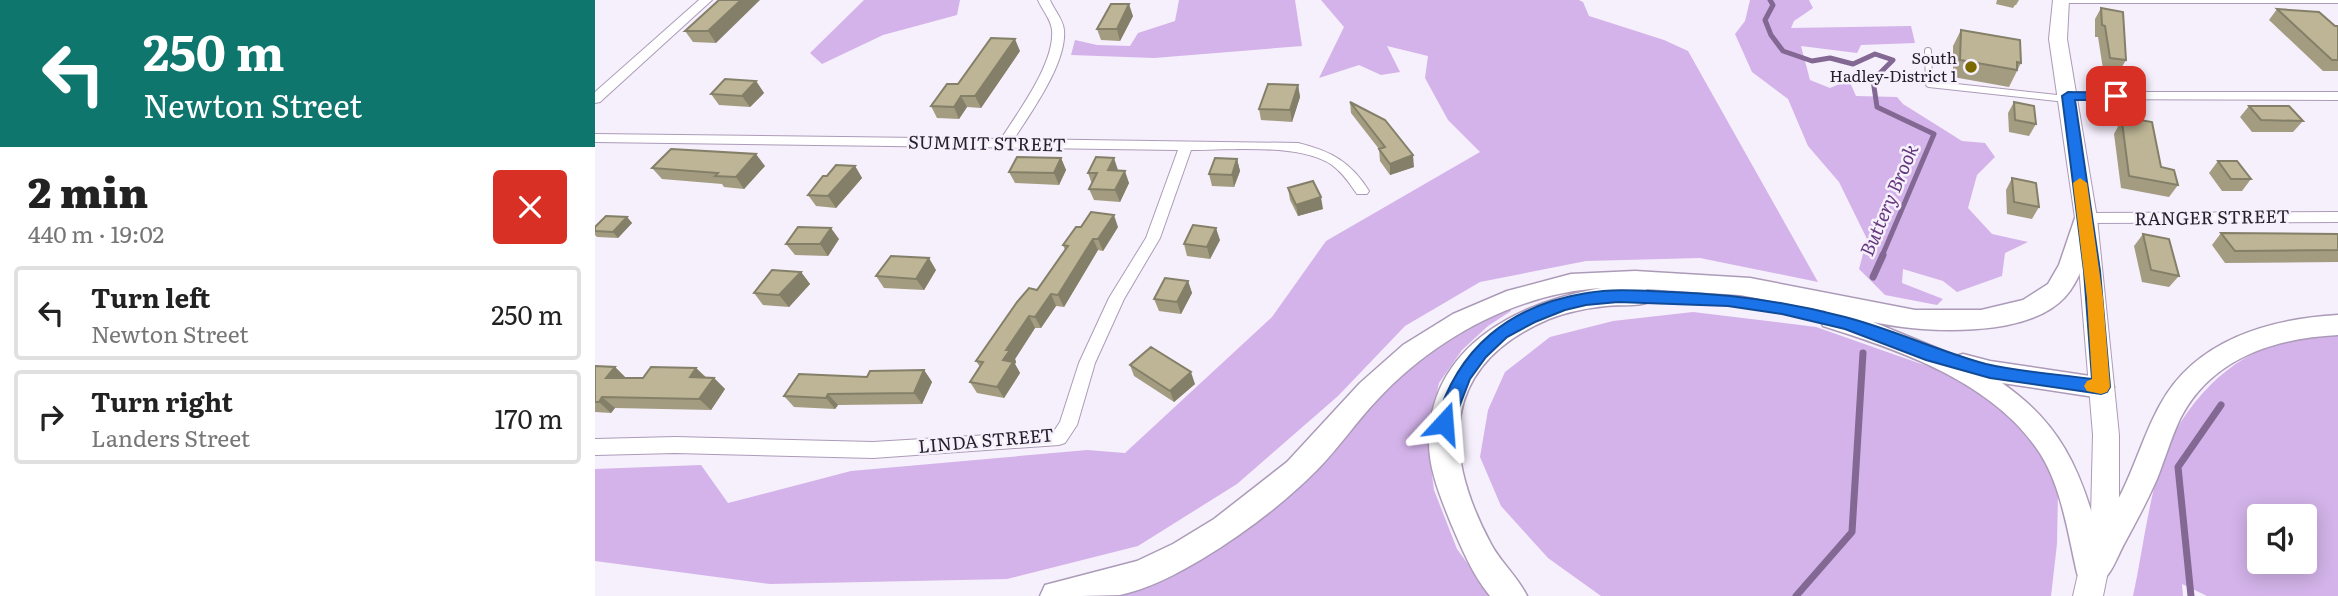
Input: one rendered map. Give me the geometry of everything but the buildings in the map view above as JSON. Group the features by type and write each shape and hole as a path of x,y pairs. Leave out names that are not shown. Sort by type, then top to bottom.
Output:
{"main road":[{"path":"2062,0 2058,40 2086,218 2106,435 2105,517 2090,584"},
{"path":"1056,596 1131,577 1189,550 1298,470 1378,382 1428,341 1460,322 1531,292 1602,279 1714,283 1779,291 1898,318 1970,322 2021,310 2044,300 2057,290 2086,218"},
{"path":"1511,596 1486,568 1448,480 1443,435 1447,411 1464,375 1486,345 1510,327 1562,305 1597,297 1728,300 1782,308 1847,323 1932,355 1990,372 2101,387"},
{"path":"2090,584 2136,493 2168,415 2191,383 2212,362 2237,346 2264,335 2294,328 2338,325"},
{"path":"1932,355 1959,369 2006,401 2049,443 2074,504 2090,584"}],"street":[{"path":"595,99 706,0"},
{"path":"1004,144 1043,80 1059,42 1058,25 1044,0"},
{"path":"2062,0 2338,0"},
{"path":"2068,97 2338,96"},
{"name":"SUMMIT STREET","path":"595,138 1299,147 1337,160 1361,191"},
{"name":"LINDA STREET","path":"595,447 675,445 873,450 1059,438 1068,425 1087,363 1117,298 1153,238 1186,146"},
{"name":"RANGER STREET","path":"2086,218 2338,217"}],"lane":[{"path":"1928,51 1929,84 1993,93 2068,97"}],"shaded area":[{"path":"864,0 960,0 957,15 883,35 822,64 810,53"},
{"path":"1179,0 1295,0 1302,46 1154,58 1071,55 1075,40 1097,45 1130,46 1138,33 1175,21"},
{"path":"1321,0 1579,0 1583,2 1589,16 1664,40 1688,51 1818,282 1700,258 1586,261 1480,282 1405,326 1338,396 1237,484 1138,546 1007,579 770,584 595,561 595,469 701,465 728,503 851,471 1087,450 1125,453 1272,317 1326,241 1480,152 1448,120 1425,78 1428,56 1387,46 1400,72 1381,75 1359,65 1319,78 1344,27"},
{"path":"1750,0 1809,0 1813,8 1794,21 1791,28 1911,26 1915,43 1861,45 1857,53 1801,46 1810,80 1830,88 1849,80 1856,96 1897,97 1903,104 1962,141 1985,143 1995,157 1977,175 1968,208 1992,234 2028,242 2005,253 2002,276 1957,292 1943,281 1903,269 1902,283 1943,299 1937,305 1885,295 1859,269 1867,239 1839,182 1808,146 1788,99 1752,72 1735,34 1745,21"},
{"path":"1509,307 1511,311 1488,326 1462,350 1439,383 1427,437 1434,490 1457,549 1491,596 1106,596 1155,577 1420,359 1453,334"},
{"path":"1693,312 1816,327 1947,373 2001,404 2039,448 2058,493 2057,544 2051,596 1601,596 1548,558 1501,506 1480,457 1488,410 1505,372 1550,337 1613,321"},
{"path":"2338,336 2338,596 2207,596 2182,584 2183,596 2133,596 2159,470 2176,430 2188,411 2218,378 2254,353 2280,343"}],"waterway":[{"name":"Buttery Brook","path":"1770,0 1773,5 1765,20 1771,35 1783,51 1812,61 1830,58 1853,64 1875,54 1893,60 1873,80 1877,107 1934,134 1882,256"},
{"name":"Buttery Brook","path":"1873,277 1883,255"},
{"name":"Buttery Brook","path":"1796,596 1852,532 1863,353"},
{"path":"2191,596 2178,467 2221,405"}],"slow traffic":[{"path":"2080,183 2095,298 2101,387 2093,386"}],"place":[{"name":"South Hadley-District 1","path":"1971,67"}],"route":[{"path":"1444,423 1450,402 1464,375 1474,359 1493,339 1529,318 1562,305 1597,297 1756,303 1847,323 1932,355 1990,372 2101,387 2086,218 2068,96 2116,96"}]}
